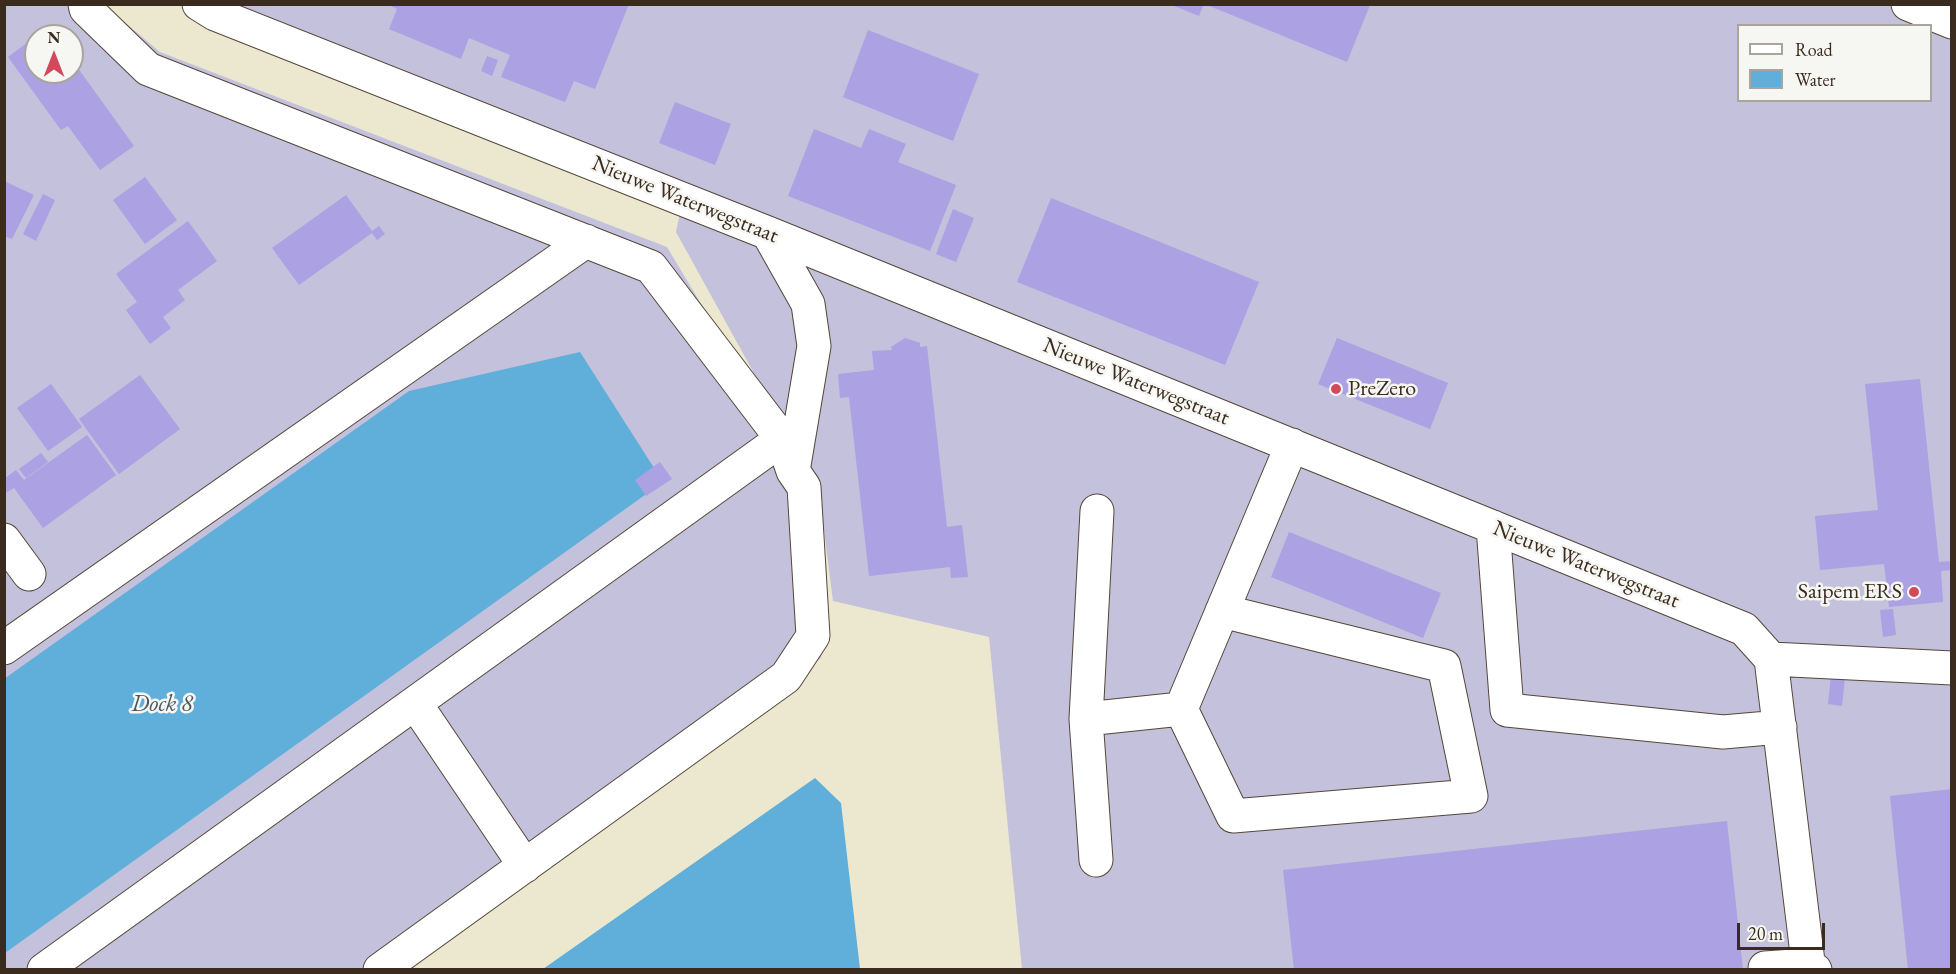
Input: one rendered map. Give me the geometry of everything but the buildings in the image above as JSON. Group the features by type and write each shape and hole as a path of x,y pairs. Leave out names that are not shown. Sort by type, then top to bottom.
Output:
{"street":[{"path":"85,4 86,9 148,69 651,267 782,439 793,471 804,487 813,636 786,678 380,969"},
{"name":"Nieuwe Waterwegstraat","path":"199,4 215,14 768,233 1744,629 1771,659"},
{"path":"1908,4 1952,22"},
{"path":"768,233 808,304 814,346 793,471"},
{"path":"4,648 586,241"},
{"path":"44,969 782,439"},
{"path":"1222,611 1444,666 1471,796 1233,816 1181,709 1222,611 1292,445"},
{"path":"1096,860 1086,719 1097,511"},
{"path":"1493,527 1507,710 1723,732 1780,727"},
{"path":"4,540 29,574"},
{"path":"1765,968 1811,968 1771,659 1952,668"},
{"path":"415,703 525,866"},
{"path":"1086,719 1181,709"}],"shaded area":[{"path":"5,5 104,5 160,52 667,247 815,494 828,601 821,658 378,969 5,970"},
{"path":"201,5 1951,5 1951,969 1022,969 989,637 833,601 819,491 676,232 685,189"}],"water":[{"name":"Dock 8","path":"580,352 663,482 5,953 4,679 409,391"},
{"path":"815,778 841,803 860,969 543,969"}],"place":[{"name":"PreZero","path":"1336,389"},
{"name":"Saipem ERS","path":"1914,592"}]}
